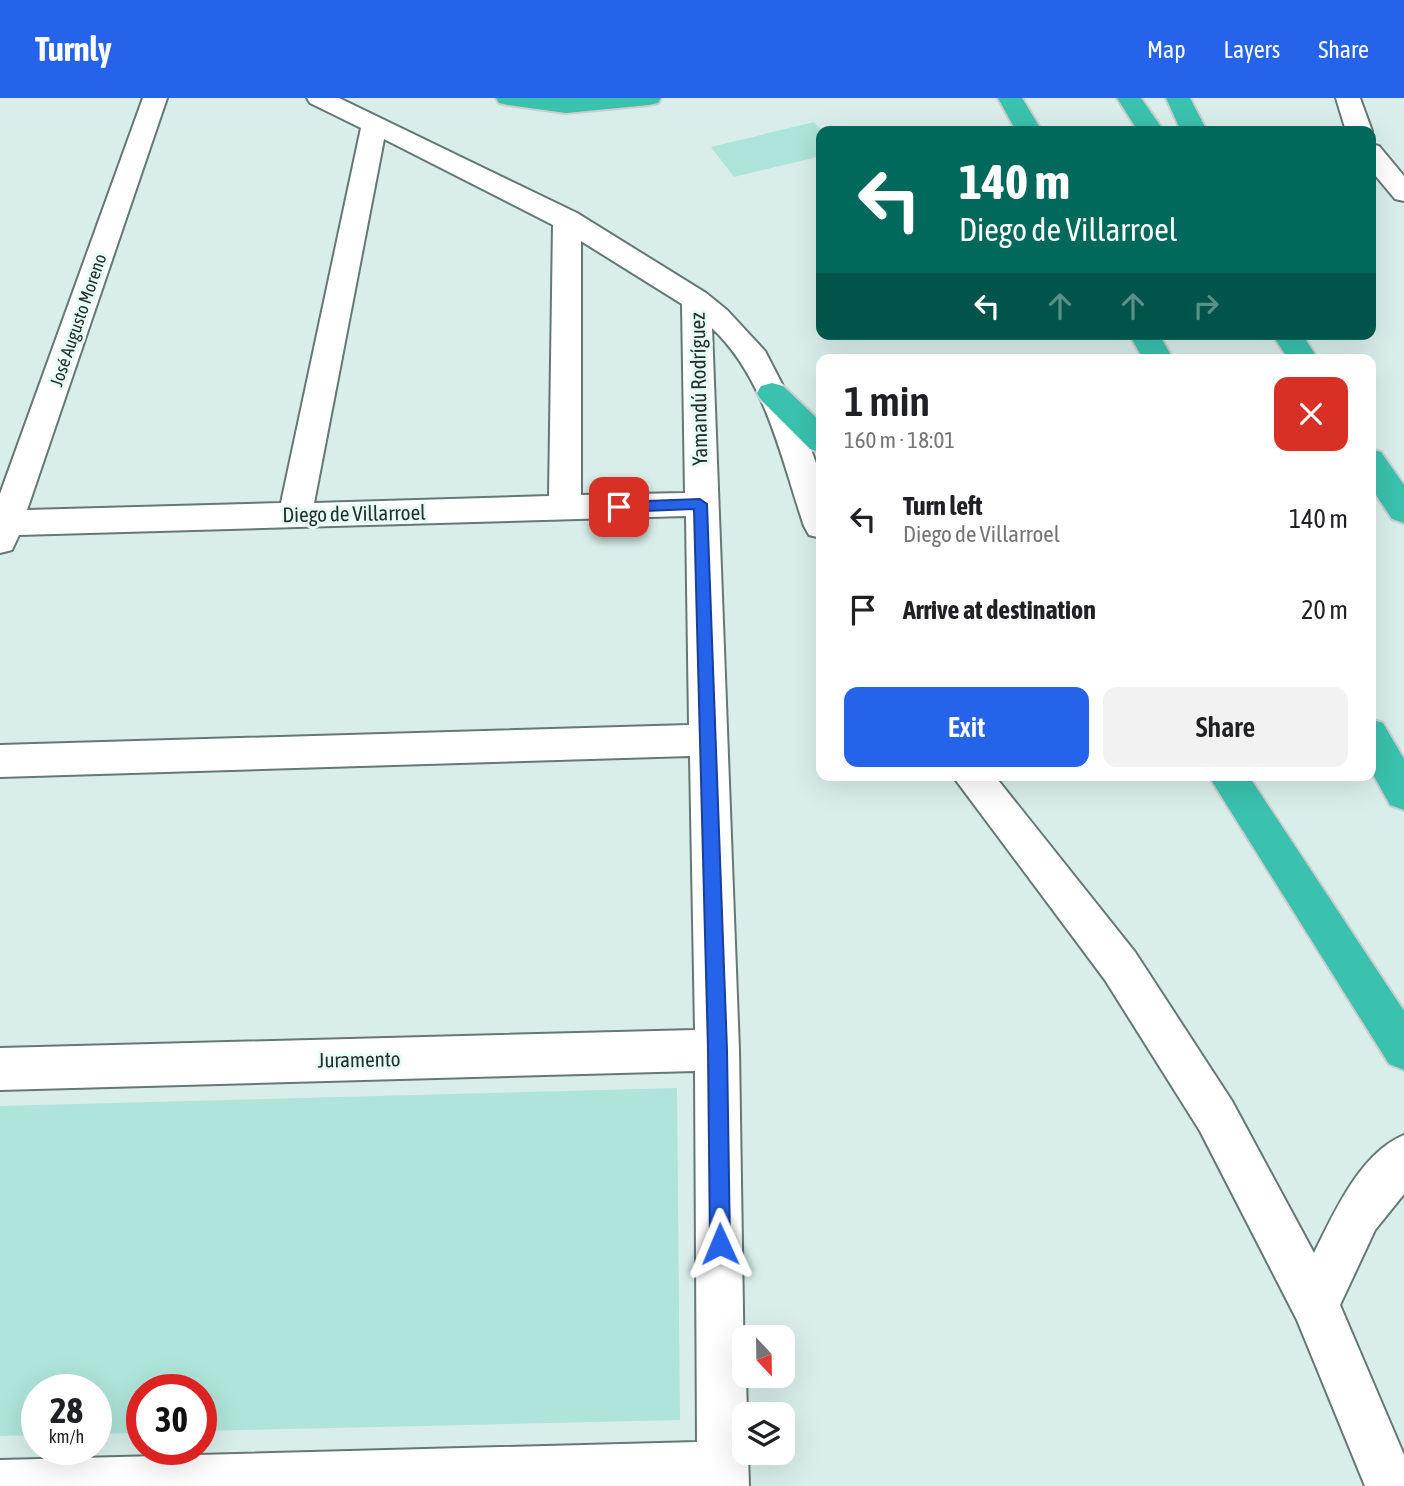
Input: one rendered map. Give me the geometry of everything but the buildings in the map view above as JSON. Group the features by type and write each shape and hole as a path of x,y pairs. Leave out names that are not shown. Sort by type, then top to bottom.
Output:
{"highway":[{"path":"508,98 566,105 649,98"},
{"path":"1010,98 1026,126"},
{"path":"1129,98 1148,126"},
{"path":"1178,98 1192,126"},
{"path":"772,393 816,436"},
{"path":"1376,469 1404,511"},
{"path":"1376,745 1404,794"},
{"path":"1231,781 1404,1049"}],"street":[{"name":"José Augusto Moreno","path":"2,529 155,98"},
{"path":"319,98 567,219 696,299 729,328 754,357 772,393 816,512"},
{"path":"1348,98 1357,126"},
{"path":"295,514 374,125"},
{"path":"1376,159 1404,193"},
{"path":"565,509 567,219"},
{"name":"Yamandú Rodríguez","path":"696,299 718,1050 723,1476"},
{"name":"Diego de Villarroel","path":"2,529 295,514 700,504"},
{"path":"0,761 709,740"},
{"path":"976,781 1127,978 1216,1116 1315,1304 1391,1486"},
{"name":"Juramento","path":"0,1069 718,1050"},
{"path":"1315,1304 1358,1213 1404,1158"},
{"path":"0,1486 723,1476"}],"green space":[{"path":"814,122 818,126 816,157 734,177 711,147"},
{"path":"677,1088 680,1420 217,1431 217,1374 126,1374 126,1433 112,1434 112,1374 21,1374 21,1435 0,1436 0,1106"}],"route":[{"path":"619,507 700,504 718,1050 720,1244"}]}
